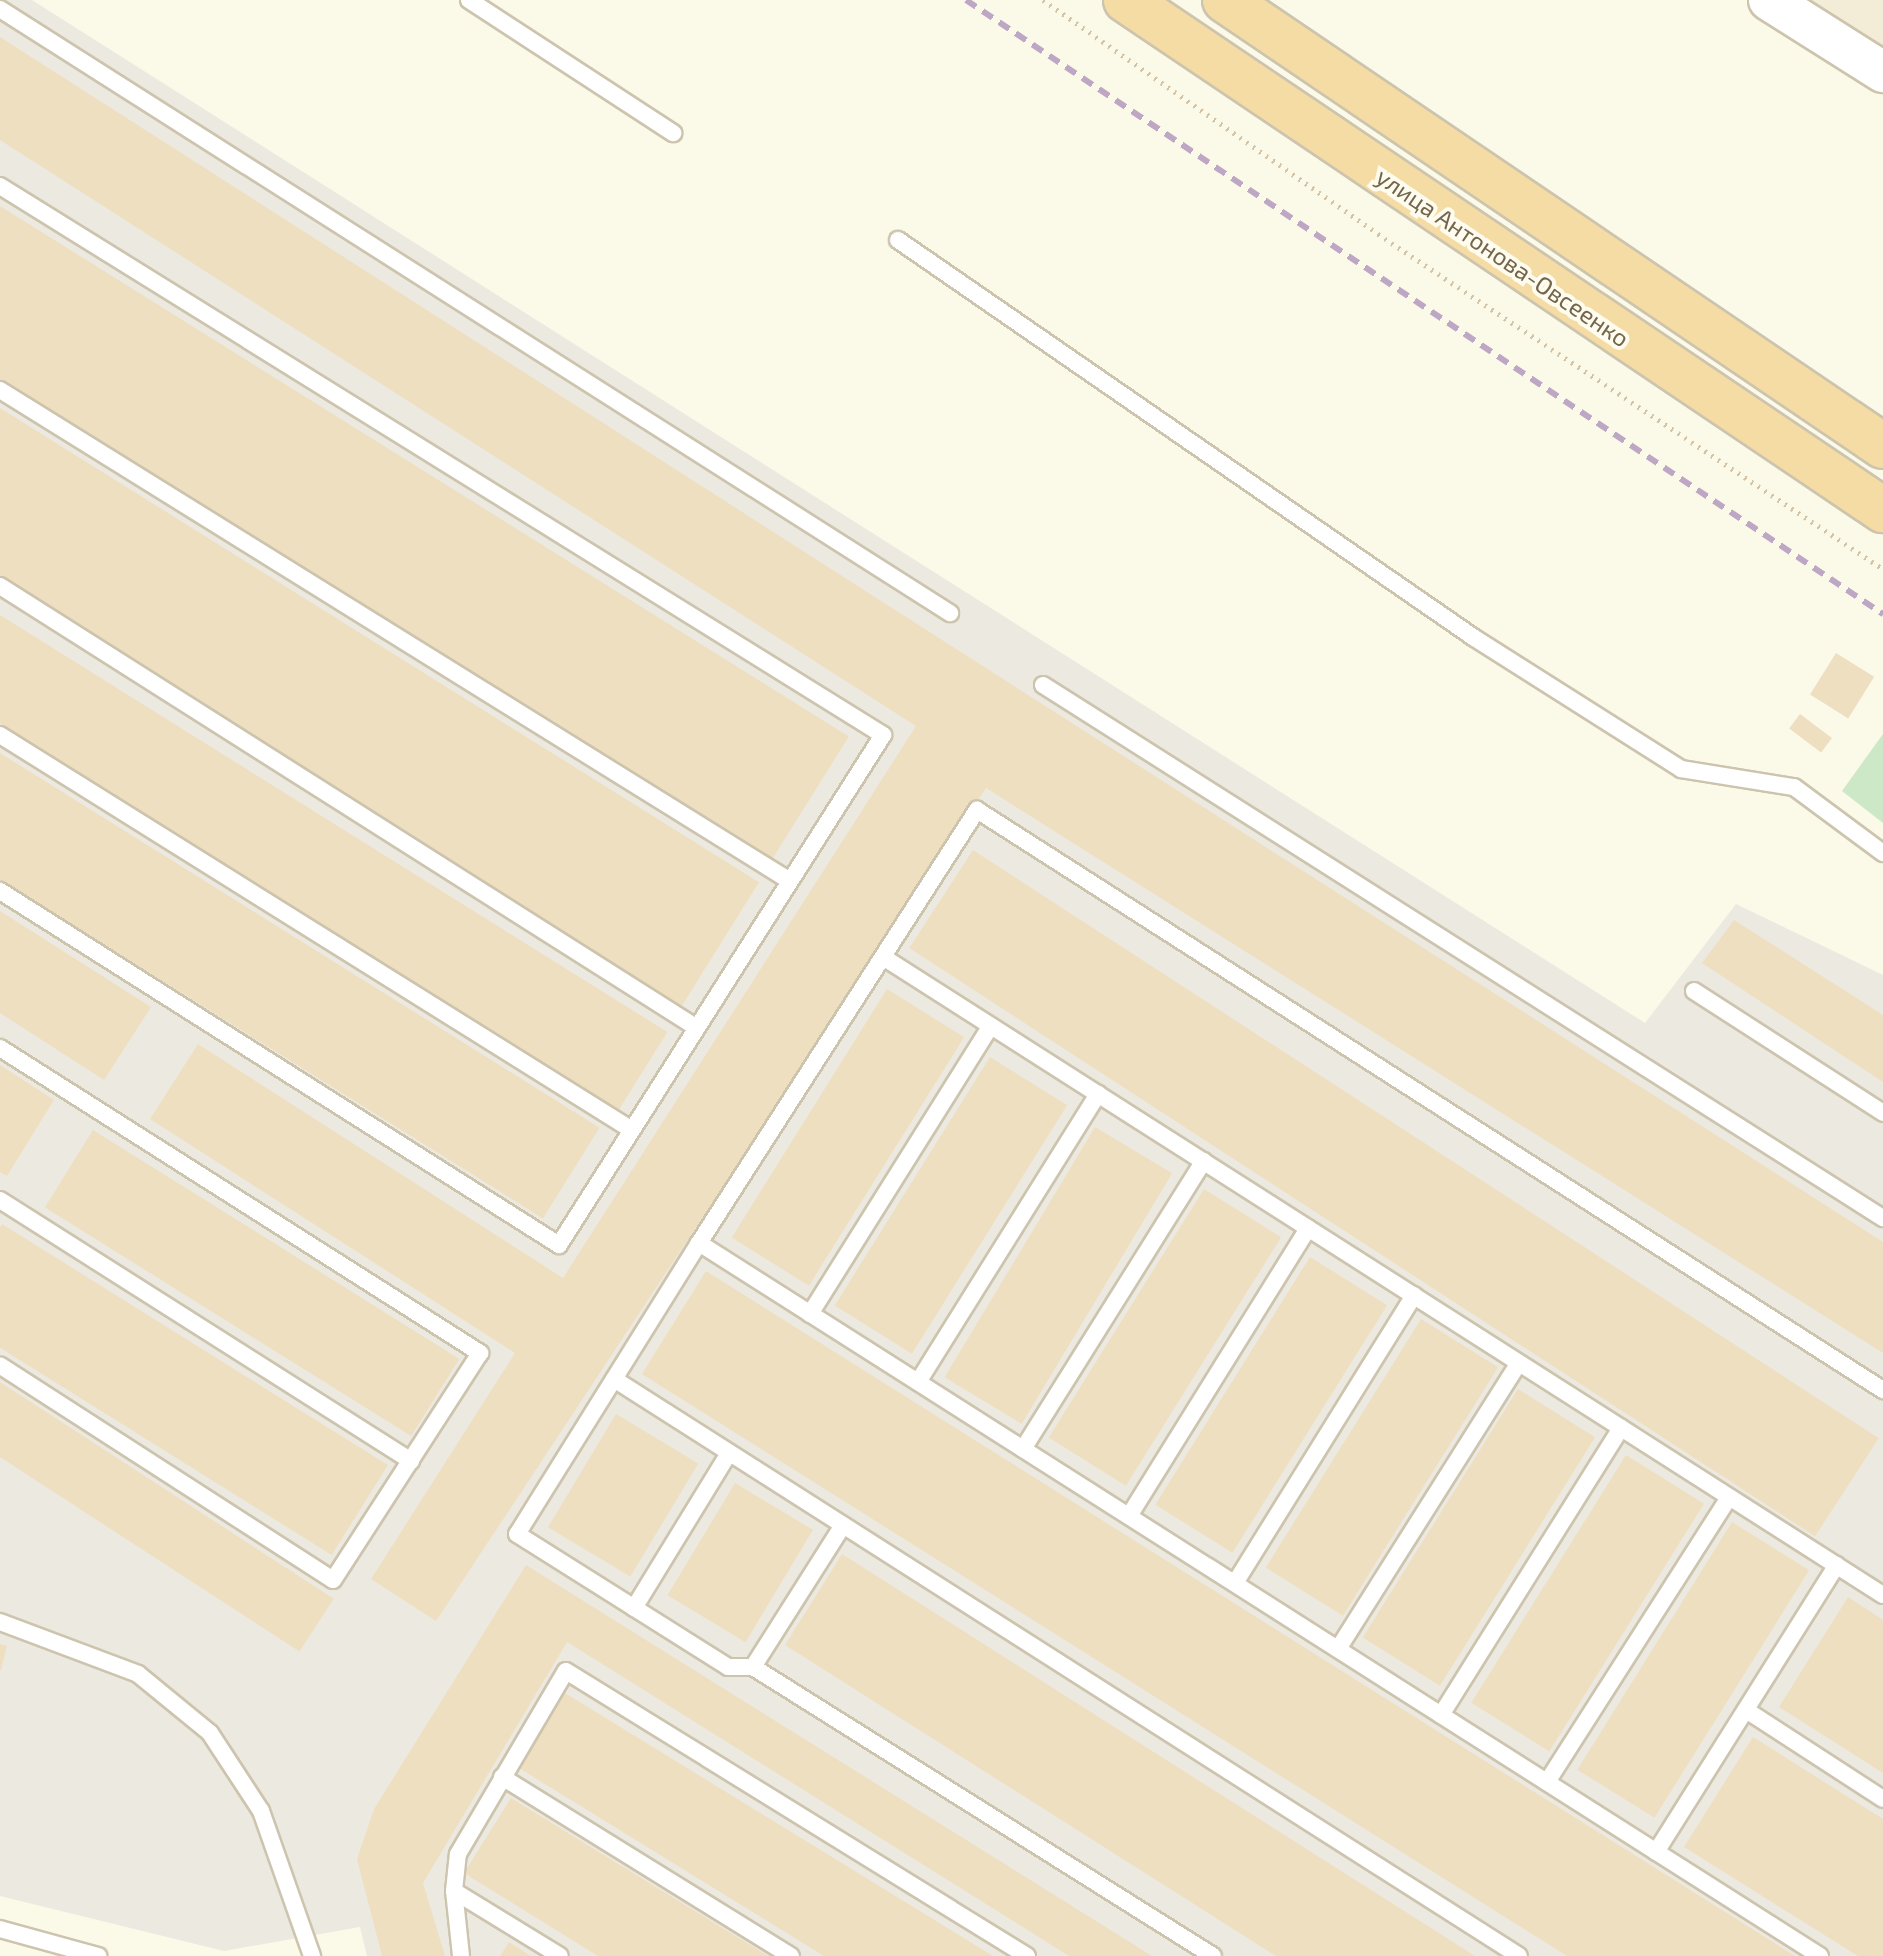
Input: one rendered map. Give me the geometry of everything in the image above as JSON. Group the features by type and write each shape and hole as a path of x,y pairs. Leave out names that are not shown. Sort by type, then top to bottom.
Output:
{"highway":[{"name":"улица Антонова-Овсеенко","path":"1126,0 1883,510"},
{"path":"1225,0 1883,446"}],"street":[{"path":"1769,0 1883,72"}],"lane":[{"path":"469,0 673,133"},
{"path":"0,9 950,613"},
{"path":"0,186 883,735 559,1245 0,891"},
{"path":"898,240 1473,637 1681,769 1794,787 1883,853"},
{"path":"0,390 790,881"},
{"path":"0,586 697,1028"},
{"path":"1043,685 1883,1218"},
{"path":"0,735 632,1130"},
{"path":"1213,1956 753,1667 728,1667 517,1534 699,1243 977,810 1883,1390"},
{"path":"883,957 1883,1595"},
{"path":"1694,991 1883,1113"},
{"path":"810,1314 991,1026"},
{"path":"0,1048 480,1353 333,1580 0,1365"},
{"path":"918,1382 1098,1094"},
{"path":"1023,1449 1204,1161"},
{"path":"0,1200 411,1461"},
{"path":"1129,1516 1308,1228"},
{"path":"699,1243 1820,1956"},
{"path":"1235,1583 1414,1295"},
{"path":"1338,1649 1519,1363"},
{"path":"614,1379 1519,1956"},
{"path":"1441,1715 1621,1428"},
{"path":"634,1608 729,1453"},
{"path":"1547,1782 1729,1497"},
{"path":"753,1667 842,1527"},
{"path":"1656,1852 1837,1565"},
{"path":"0,1622 138,1674 210,1733 261,1811 312,1956"},
{"path":"461,1956 454,1891 458,1854 566,1671 1027,1956"},
{"path":"1746,1710 1883,1799"},
{"path":"502,1777 791,1956"},
{"path":"454,1891 560,1956"},
{"path":"0,1929 98,1956"}],"path":[{"path":"1043,0 1378,234 1883,569"}],"shaded area":[{"path":"0,0 32,0 1645,1023 1736,904 1883,975 1883,1956 367,1956 360,1927 224,1951 0,1896"},
{"path":"1769,0 1883,0 1883,72"}],"green space":[{"path":"1883,734 1883,823 1842,791"}],"building":[{"path":"0,37 1883,1242 1883,1353 986,788 436,1621 371,1579 515,1353 150,1119 198,1044 563,1278 916,726 0,140"},
{"path":"0,206 849,736 768,865 0,385"},
{"path":"0,408 759,882 678,1011 0,587"},
{"path":"0,615 667,1032 619,1110 0,723"},
{"path":"1836,653 1874,677 1848,718 1810,695"},
{"path":"1800,714 1832,738 1821,752 1789,728"},
{"path":"0,753 600,1128 543,1218 0,879"},
{"path":"973,850 1879,1438 1815,1536 909,948"},
{"path":"0,911 151,1007 104,1080 0,1013"},
{"path":"1734,920 1883,1015 1883,1082 1702,963"},
{"path":"887,989 964,1037 809,1286 732,1237"},
{"path":"990,1057 1067,1105 912,1354 835,1305"},
{"path":"0,1065 54,1100 7,1176 0,1172"},
{"path":"1095,1127 1172,1173 1022,1424 945,1377"},
{"path":"93,1130 459,1359 411,1436 45,1207"},
{"path":"1204,1189 1281,1237 1126,1486 1049,1437"},
{"path":"2,1224 388,1465 332,1555 0,1348"},
{"path":"1310,1257 1387,1305 1232,1553 1155,1505"},
{"path":"706,1271 1795,1956 1567,1956 642,1374"},
{"path":"1421,1319 1498,1367 1343,1616 1266,1567"},
{"path":"0,1382 334,1599 299,1652 0,1457"},
{"path":"1518,1389 1595,1437 1440,1686 1363,1637"},
{"path":"616,1414 698,1463 630,1577 548,1527"},
{"path":"1626,1455 1704,1504 1549,1751 1471,1703"},
{"path":"735,1483 813,1530 746,1642 668,1595"},
{"path":"1732,1522 1809,1570 1654,1818 1577,1770"},
{"path":"842,1554 1475,1956 1276,1956 785,1645"},
{"path":"526,1565 1152,1956 1069,1956 567,1642 423,1883 445,1956 382,1956 357,1859 374,1809"},
{"path":"1848,1597 1883,1620 1883,1773 1779,1707"},
{"path":"0,1644 7,1646 1,1670 0,1670"},
{"path":"565,1693 993,1956 824,1956 519,1768"},
{"path":"1753,1737 1883,1819 1883,1956 1858,1956 1684,1847"},
{"path":"511,1798 768,1956 598,1956 464,1873"},
{"path":"509,1942 531,1956 500,1956"}],"railway":[{"path":"966,0 1883,614"}]}
